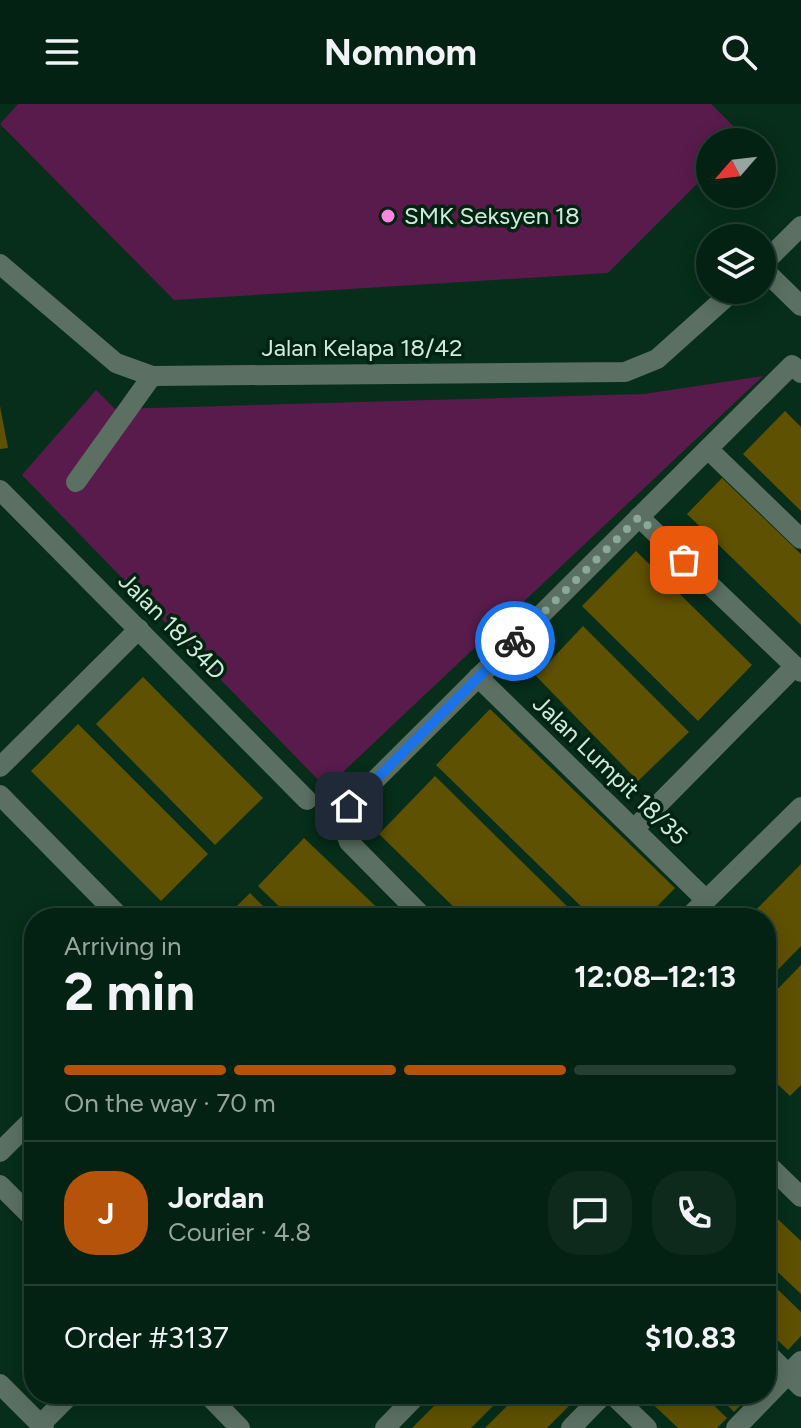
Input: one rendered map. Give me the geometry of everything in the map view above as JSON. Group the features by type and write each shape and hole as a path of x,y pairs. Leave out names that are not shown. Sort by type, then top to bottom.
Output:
{"street":[{"path":"776,252 801,226"},
{"name":"Jalan Kelapa 18/42","path":"0,264 116,363 152,376 625,372 657,359 718,304"},
{"path":"776,280 801,306"},
{"path":"414,908 349,842 342,824 349,806 708,449 797,369"},
{"path":"76,482 152,376"},
{"path":"708,449 801,539"},
{"name":"Jalan 18/34D","path":"0,490 307,800"},
{"path":"634,829 798,669 639,517"},
{"path":"0,767 139,629"},
{"name":"Jalan Lumpit 18/35","path":"478,677 706,900"},
{"path":"0,795 111,908"},
{"path":"698,908 801,807"},
{"path":"0,1152 24,1128"},
{"path":"776,1173 801,1197"},
{"path":"0,1185 24,1209"},
{"path":"776,1359 797,1374 776,1393"},
{"path":"0,1384 42,1426 62,1404"},
{"path":"217,1404 240,1428"},
{"path":"385,1428 404,1404"},
{"path":"571,1428 594,1404"},
{"path":"622,1404 647,1428"},
{"path":"736,1428 763,1404"}],"shaded area":[{"name":"SMK Seksyen 18","path":"18,104 711,104 735,128 696,128 696,185 608,273 174,300 0,124"},
{"path":"763,376 326,788 22,475 96,390 115,409 644,394"}],"building":[{"path":"0,406 8,448 0,449"},
{"path":"785,411 801,427 801,511 743,454"},
{"path":"722,478 801,554 801,625 687,514"},
{"path":"636,551 752,665 698,721 582,606"},
{"path":"583,626 689,732 638,781 536,676"},
{"path":"143,677 263,798 215,845 96,724"},
{"path":"490,709 675,888 656,908 583,908 436,765"},
{"path":"78,724 208,854 161,901 31,771"},
{"path":"435,776 569,908 455,908 379,834"},
{"path":"304,838 378,908 281,908 258,886"},
{"path":"801,864 801,946 776,972 776,908 758,908"},
{"path":"250,893 265,908 235,908"},
{"path":"801,965 801,1085 790,1096 776,1083 776,991"},
{"path":"776,1217 801,1241 801,1294 776,1270"},
{"path":"776,1288 801,1312 801,1336 788,1350 776,1339"},
{"path":"436,1404 495,1404 471,1428 412,1428"},
{"path":"509,1404 571,1404 547,1428 485,1428"},
{"path":"653,1404 712,1404 727,1418 717,1428 678,1428"},
{"path":"726,1404 742,1404 734,1412"}],"way so far":[{"path":"515,641 639,517 684,560"}],"place":[{"name":"SMK Seksyen 18","path":"388,216"}],"route":[{"path":"349,806 515,641"}]}
